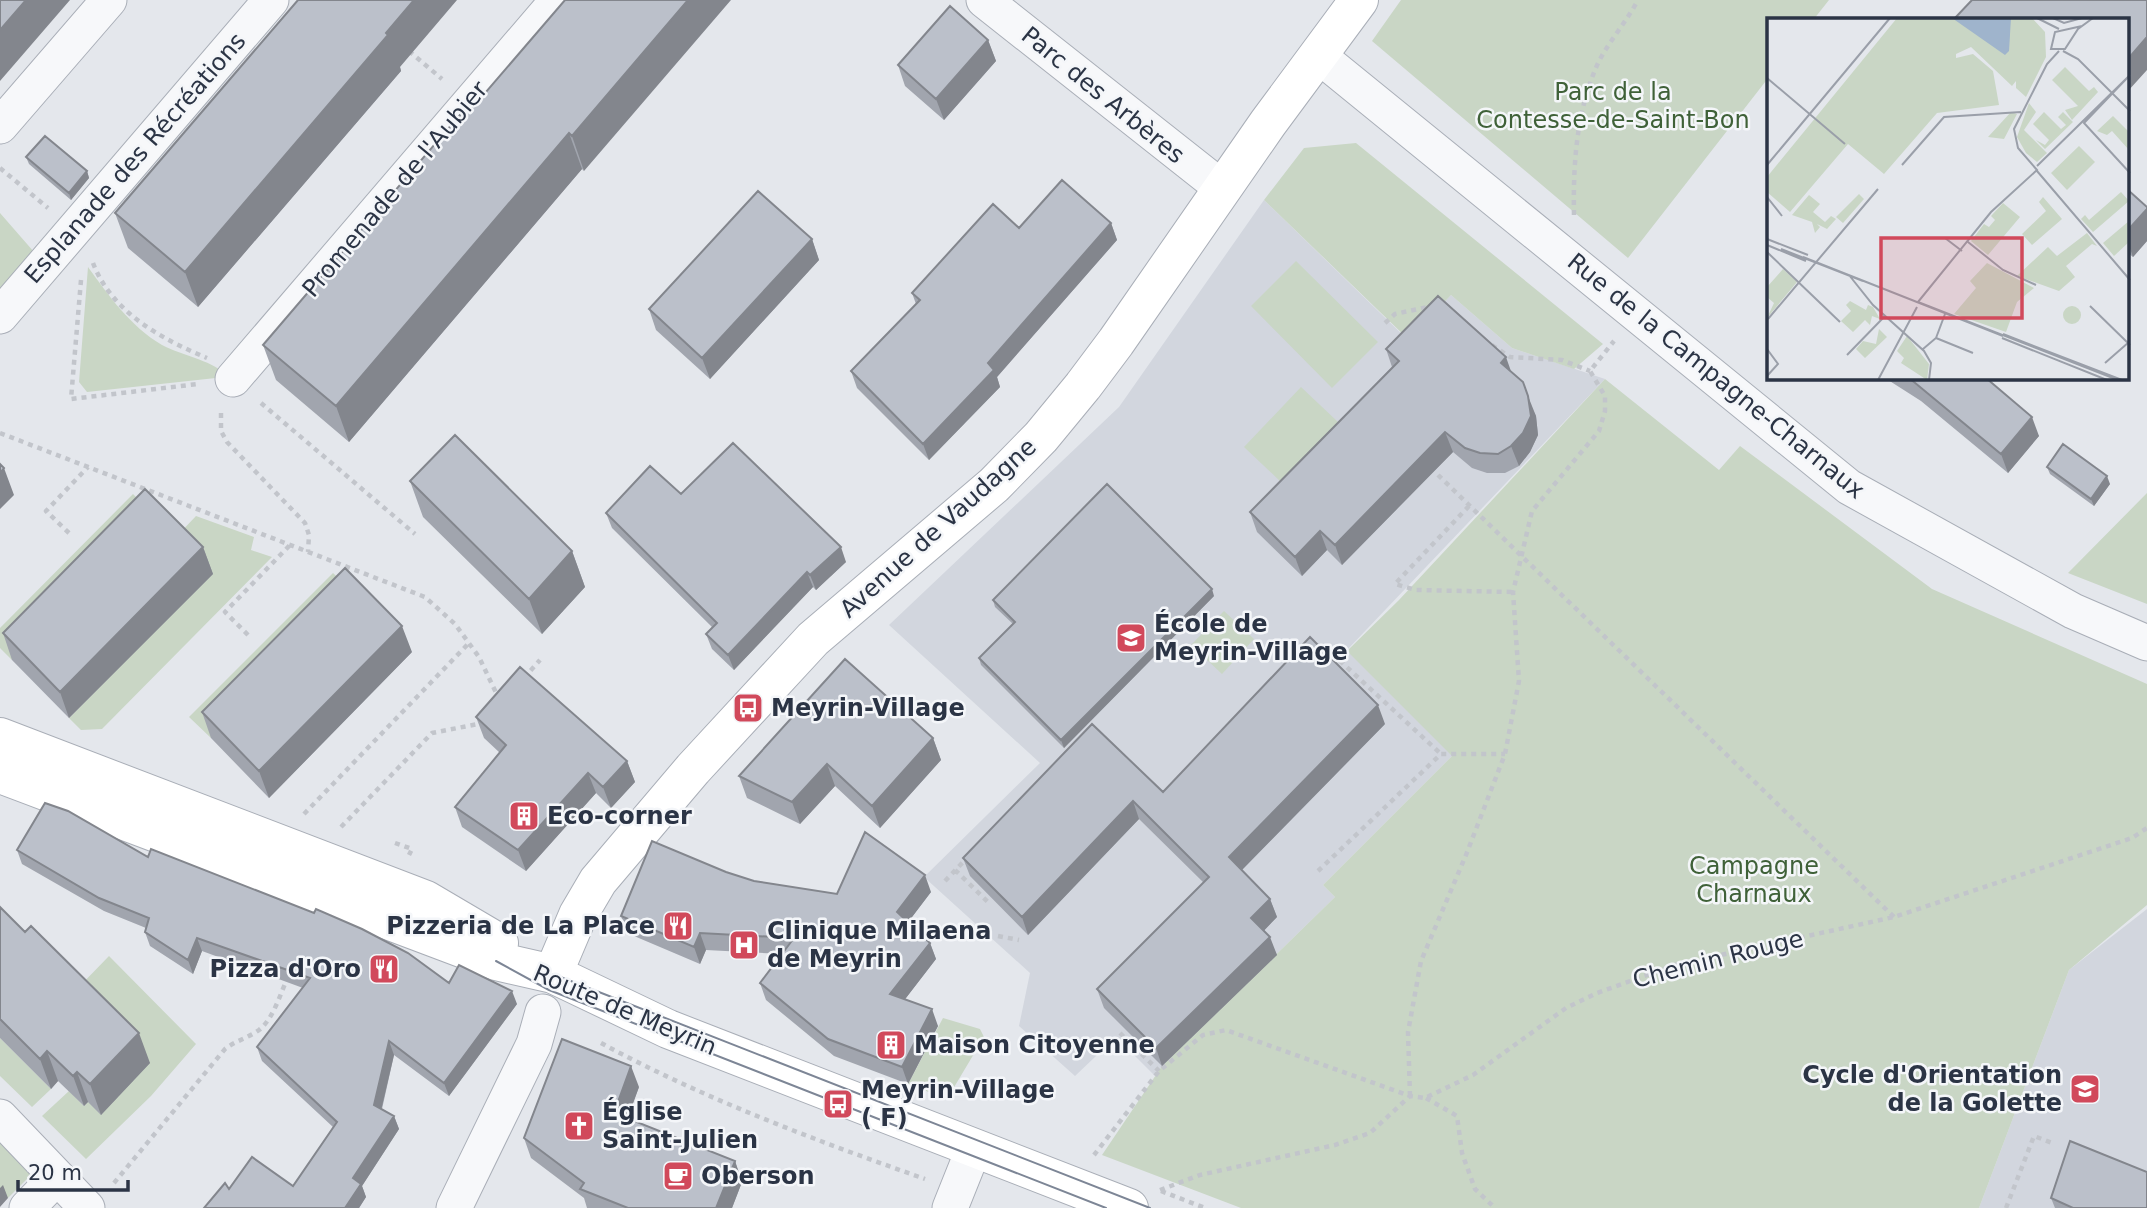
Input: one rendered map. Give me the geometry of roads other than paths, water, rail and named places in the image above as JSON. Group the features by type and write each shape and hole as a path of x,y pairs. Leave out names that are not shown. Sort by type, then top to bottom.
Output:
{"street":[{"path":"0,126 108,0"},
{"name":"Esplanade des Récréations","path":"0,316 79,234 271,0"},
{"name":"Promenade de l'Aubier","path":"233,379 558,0"},
{"name":"Parc des Arbères","path":"984,0 1222,188"},
{"name":"Avenue de Vaudagne","path":"553,974 578,915 598,881 702,759 813,639 869,589 953,522 1041,437 1116,342 1222,188 1359,0"},
{"name":"Rue de la Campagne-Charnaux","path":"1319,56 1849,487 2073,611 2147,643"},
{"path":"0,737 426,900 553,974"},
{"name":"Route de Meyrin","path":"0,774 496,961 553,974 668,1029 974,1148 1144,1199"},
{"path":"454,1208 538,1028"},
{"path":"0,1117 57,1177 99,1197"},
{"path":"954,1199 974,1148"},
{"path":"27,1208 57,1177"}],"tram line":[{"path":"496,961 549,990 1106,1208"},
{"path":"553,974 1150,1208"}],"place":[{"name":"École de Meyrin-Village","path":"1131,638"},
{"name":"Meyrin-Village","path":"748,708"},
{"name":"Eco-corner","path":"524,816"},
{"name":"Pizzeria de La Place","path":"678,926"},
{"name":"Clinique Milaena de Meyrin","path":"744,945"},
{"name":"Pizza d'Oro","path":"384,969"},
{"name":"Maison Citoyenne","path":"891,1045"},
{"name":"Cycle d'Orientation de la Golette","path":"2085,1089"},
{"name":"Meyrin-Village ( F)","path":"838,1104"},
{"name":"Église Saint-Julien","path":"579,1126"},
{"name":"Oberson","path":"678,1176"}],"park label":[{"name":"Parc de la Contesse-de-Saint-Bon","path":"1613,106"},
{"name":"Campagne Charnaux","path":"1754,880"}]}
